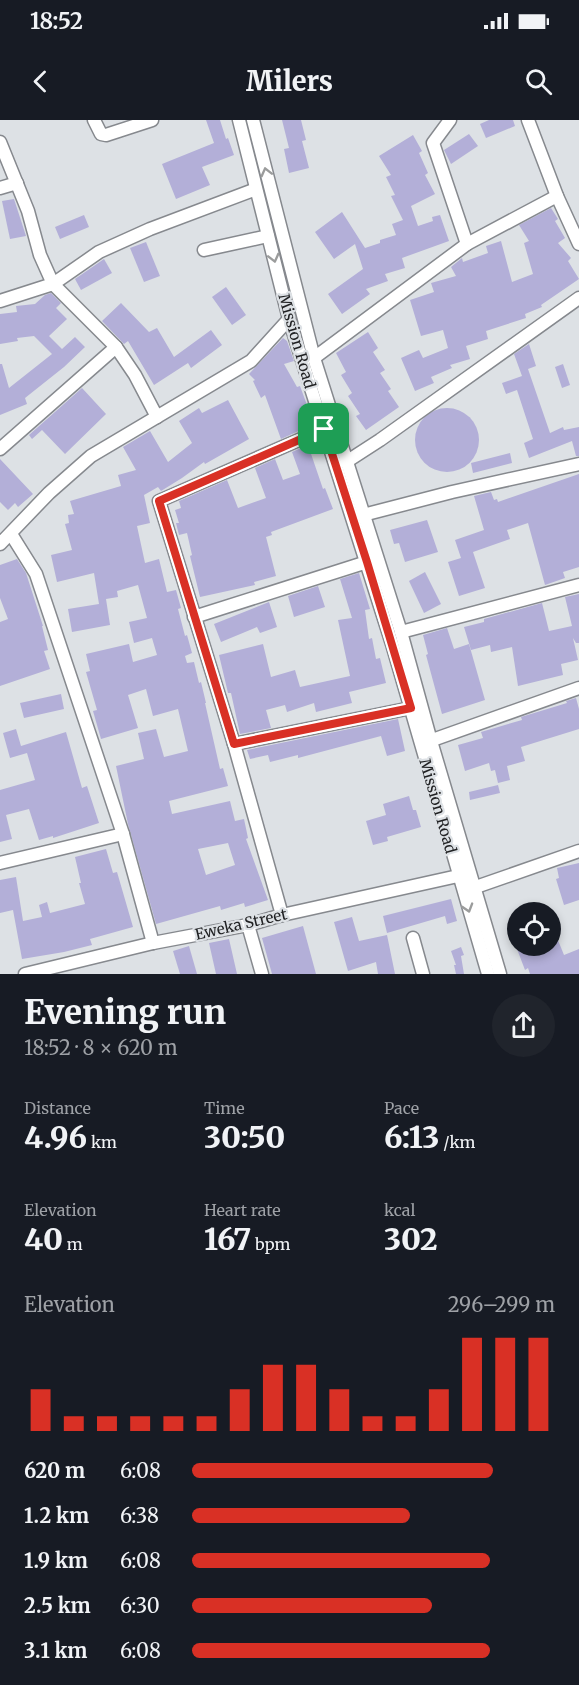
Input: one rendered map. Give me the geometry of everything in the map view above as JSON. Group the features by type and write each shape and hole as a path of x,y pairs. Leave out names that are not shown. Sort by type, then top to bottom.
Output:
{"street":[{"path":"94,120 101,134 106,135 152,120"},
{"name":"Mission Road","path":"239,120 289,319 411,708 425,743 500,974"},
{"name":"Mission Road","path":"253,120 314,357 345,462 401,633 458,876 488,974"},
{"path":"450,120 432,143 467,244"},
{"path":"528,120 557,196 577,235"},
{"path":"0,142 28,211 39,255 53,284 116,347 135,375 156,417"},
{"path":"0,188 17,183"},
{"path":"0,301 53,284 99,252 150,229 256,189"},
{"path":"314,357 467,244 557,196"},
{"path":"204,250 268,236"},
{"path":"345,462 380,440 579,298"},
{"path":"0,544 49,493 91,456 250,361 289,319"},
{"path":"0,449 116,347"},
{"path":"282,915 234,744 159,501 324,429"},
{"path":"363,515 452,492 579,464"},
{"path":"11,534 36,574 123,834 153,943"},
{"path":"194,617 367,562"},
{"path":"401,633 579,585"},
{"path":"425,743 579,688"},
{"path":"234,744 411,708"},
{"path":"0,863 123,834"},
{"path":"473,888 579,851"},
{"name":"Eweka Street","path":"25,974 153,943 248,925 282,915 458,876"},
{"path":"248,925 262,974"},
{"path":"413,938 423,974"}],"building":[{"path":"206,120 220,120 234,155 202,167 210,185 176,199 162,164 214,143"},
{"path":"282,120 301,120 306,140 302,141 309,168 289,173 284,149 289,148"},
{"path":"489,120 513,120 515,126 486,138 480,124"},
{"path":"469,134 478,146 451,164 444,150"},
{"path":"413,135 422,151 419,153 428,173 425,175 435,194 411,206 418,226 433,221 432,217 440,215 449,241 402,258 405,268 385,274 388,281 366,289 370,294 342,314 328,294 363,269 355,244 334,259 315,232 342,212 365,248 396,235 392,224 403,220 391,196 395,195 386,177 391,175 379,156"},
{"path":"14,199 26,236 10,239 2,201"},
{"path":"551,208 558,219 555,221 565,238 558,243 571,258 568,261 579,279 541,305 542,307 525,314 526,318 486,331 488,339 466,346 470,359 450,365 452,368 431,377 434,383 415,391 401,358 419,350 423,358 448,348 443,330 421,336 410,300 434,292 431,283 456,276 451,267 462,258 463,262 488,253 486,246 501,241 512,282 533,274 524,243 529,241 519,225"},
{"path":"84,215 89,227 60,239 55,227"},
{"path":"146,242 160,276 144,282 130,248"},
{"path":"104,259 112,273 81,290 75,279"},
{"path":"226,287 246,315 232,325 212,297"},
{"path":"51,293 61,303 56,308 67,319 49,336 62,349 75,337 85,347 25,398 27,404 0,415 0,364 2,364 9,388 52,354 34,336 17,338 18,341 0,344 0,314 17,312 16,306 35,304"},
{"path":"121,303 149,332 157,328 174,357 211,330 222,345 191,368 188,363 154,385 128,341 124,344 102,321"},
{"path":"368,332 378,348 373,352 385,370 380,373 399,407 366,430 356,416 360,414 348,396 352,393 341,375 346,372 336,353"},
{"path":"283,338 287,341 294,361 284,364 297,387 300,386 314,424 281,439 265,395 261,398 253,381 255,380 249,374"},
{"path":"529,344 536,366 528,369 550,433 563,427 564,430 579,427 579,456 576,456 572,441 529,458 524,443 533,439 517,390 506,394 502,383 522,376 514,354"},
{"path":"563,364 570,385 562,388 555,367"},
{"path":"82,388 106,414 65,454 42,430 32,439 29,435"},
{"path":"228,400 249,439 205,464 204,462 161,491 158,487 144,495 150,523 137,526 145,563 159,559 167,592 176,590 181,608 178,609 192,653 185,656 187,663 194,662 199,683 201,682 220,769 223,768 228,786 169,801 172,814 230,801 235,821 244,819 248,838 246,839 268,900 245,907 244,903 221,910 220,906 156,924 128,824 116,766 144,759 138,733 156,729 164,757 188,751 178,709 153,716 146,689 128,695 138,728 101,739 93,711 97,710 86,672 90,671 86,654 129,644 133,662 157,655 152,638 134,643 129,622 147,618 138,585 117,591 118,597 106,599 110,625 72,632 68,609 99,604 94,573 57,582 51,555 72,550 65,524 69,523 68,515 74,514 70,501 121,486 118,475 136,470 123,447 150,431 168,462 192,443 179,421 199,408 202,413","holes":["228,843 235,865 206,875 198,849"]},
{"path":"447,408 465,414 473,422 479,440 473,458 465,466 447,472 429,466 421,458 415,440 421,422 429,414"},
{"path":"308,445 323,489 325,488 333,509 271,532 272,535 266,537 276,576 254,582 255,585 200,597 187,533 179,535 176,523 179,523 175,510 181,508 179,501 227,480 238,508 266,498 255,468 275,459 283,480 300,474 292,452"},
{"path":"510,453 512,463 473,473 471,463"},
{"path":"0,459 33,494 18,507 15,503 8,510 0,502"},
{"path":"579,474 579,567 563,572 565,578 545,585 528,523 507,530 510,539 473,552 485,588 459,596 448,562 461,558 455,540 484,530 474,496 491,492 494,500 497,499 498,502"},
{"path":"427,520 438,552 405,562 399,543 394,544 390,530"},
{"path":"17,559 26,573 43,626 48,650 44,651 50,669 0,686 0,622 8,619 0,598 0,565"},
{"path":"425,572 441,604 424,613 409,581"},
{"path":"359,573 370,609 365,610 369,639 372,638 376,659 380,658 386,683 349,692 352,703 316,712 314,703 287,712 285,705 266,710 271,728 240,734 231,693 228,693 219,655 263,644 271,677 295,670 300,687 350,676 338,620 352,618 340,579"},
{"path":"318,586 325,607 294,617 288,596"},
{"path":"579,594 579,643 576,643 573,638 578,660 561,664 563,675 518,686 512,647 491,652 490,645 471,650 464,627 542,603 549,631 572,626 565,597"},
{"path":"269,602 277,627 260,633 257,627 221,642 214,624"},
{"path":"447,628 454,649 469,644 485,700 442,714 423,635"},
{"path":"61,694 64,709 24,718 20,703"},
{"path":"576,698 579,709 579,729 521,747 525,761 507,766 510,780 498,783 495,770 491,771 489,763 465,771 458,745 483,738 481,732 522,720 521,717"},
{"path":"398,719 405,751 387,756 381,736 298,758 298,755 270,762 268,755 250,759 247,750"},
{"path":"16,729 21,746 66,732 82,788 87,786 99,823 53,838 53,836 39,840 29,809 6,815 12,839 0,842 0,790 35,780 27,753 10,758 3,733"},
{"path":"498,785 500,793 470,800 469,792"},
{"path":"409,796 421,827 387,837 388,841 373,845 366,821 386,815 383,804"},
{"path":"106,849 113,873 117,872 133,927 90,939 92,945 22,959 13,910 0,913 0,880 16,877 23,921 42,917 39,905 47,902 50,913 85,904 75,857"},
{"path":"579,863 579,900 564,905 556,879 559,878 557,868"},
{"path":"451,899 457,921 447,924 445,916 387,933 383,916"},
{"path":"352,917 359,941 387,935 395,974 378,974 376,962 348,971 334,922"},
{"path":"303,926 316,974 272,974 262,938"},
{"path":"229,939 237,974 216,974 209,943"},
{"path":"189,946 197,974 180,974 173,951"},
{"path":"461,947 464,955 461,956 464,974 456,974 454,965 456,965 451,951"},
{"path":"561,948 564,955 579,949 579,974 530,974 528,968 525,970 520,956 561,956"}],"route":[{"path":"324,429 411,708 234,744 159,501 324,429"}]}
